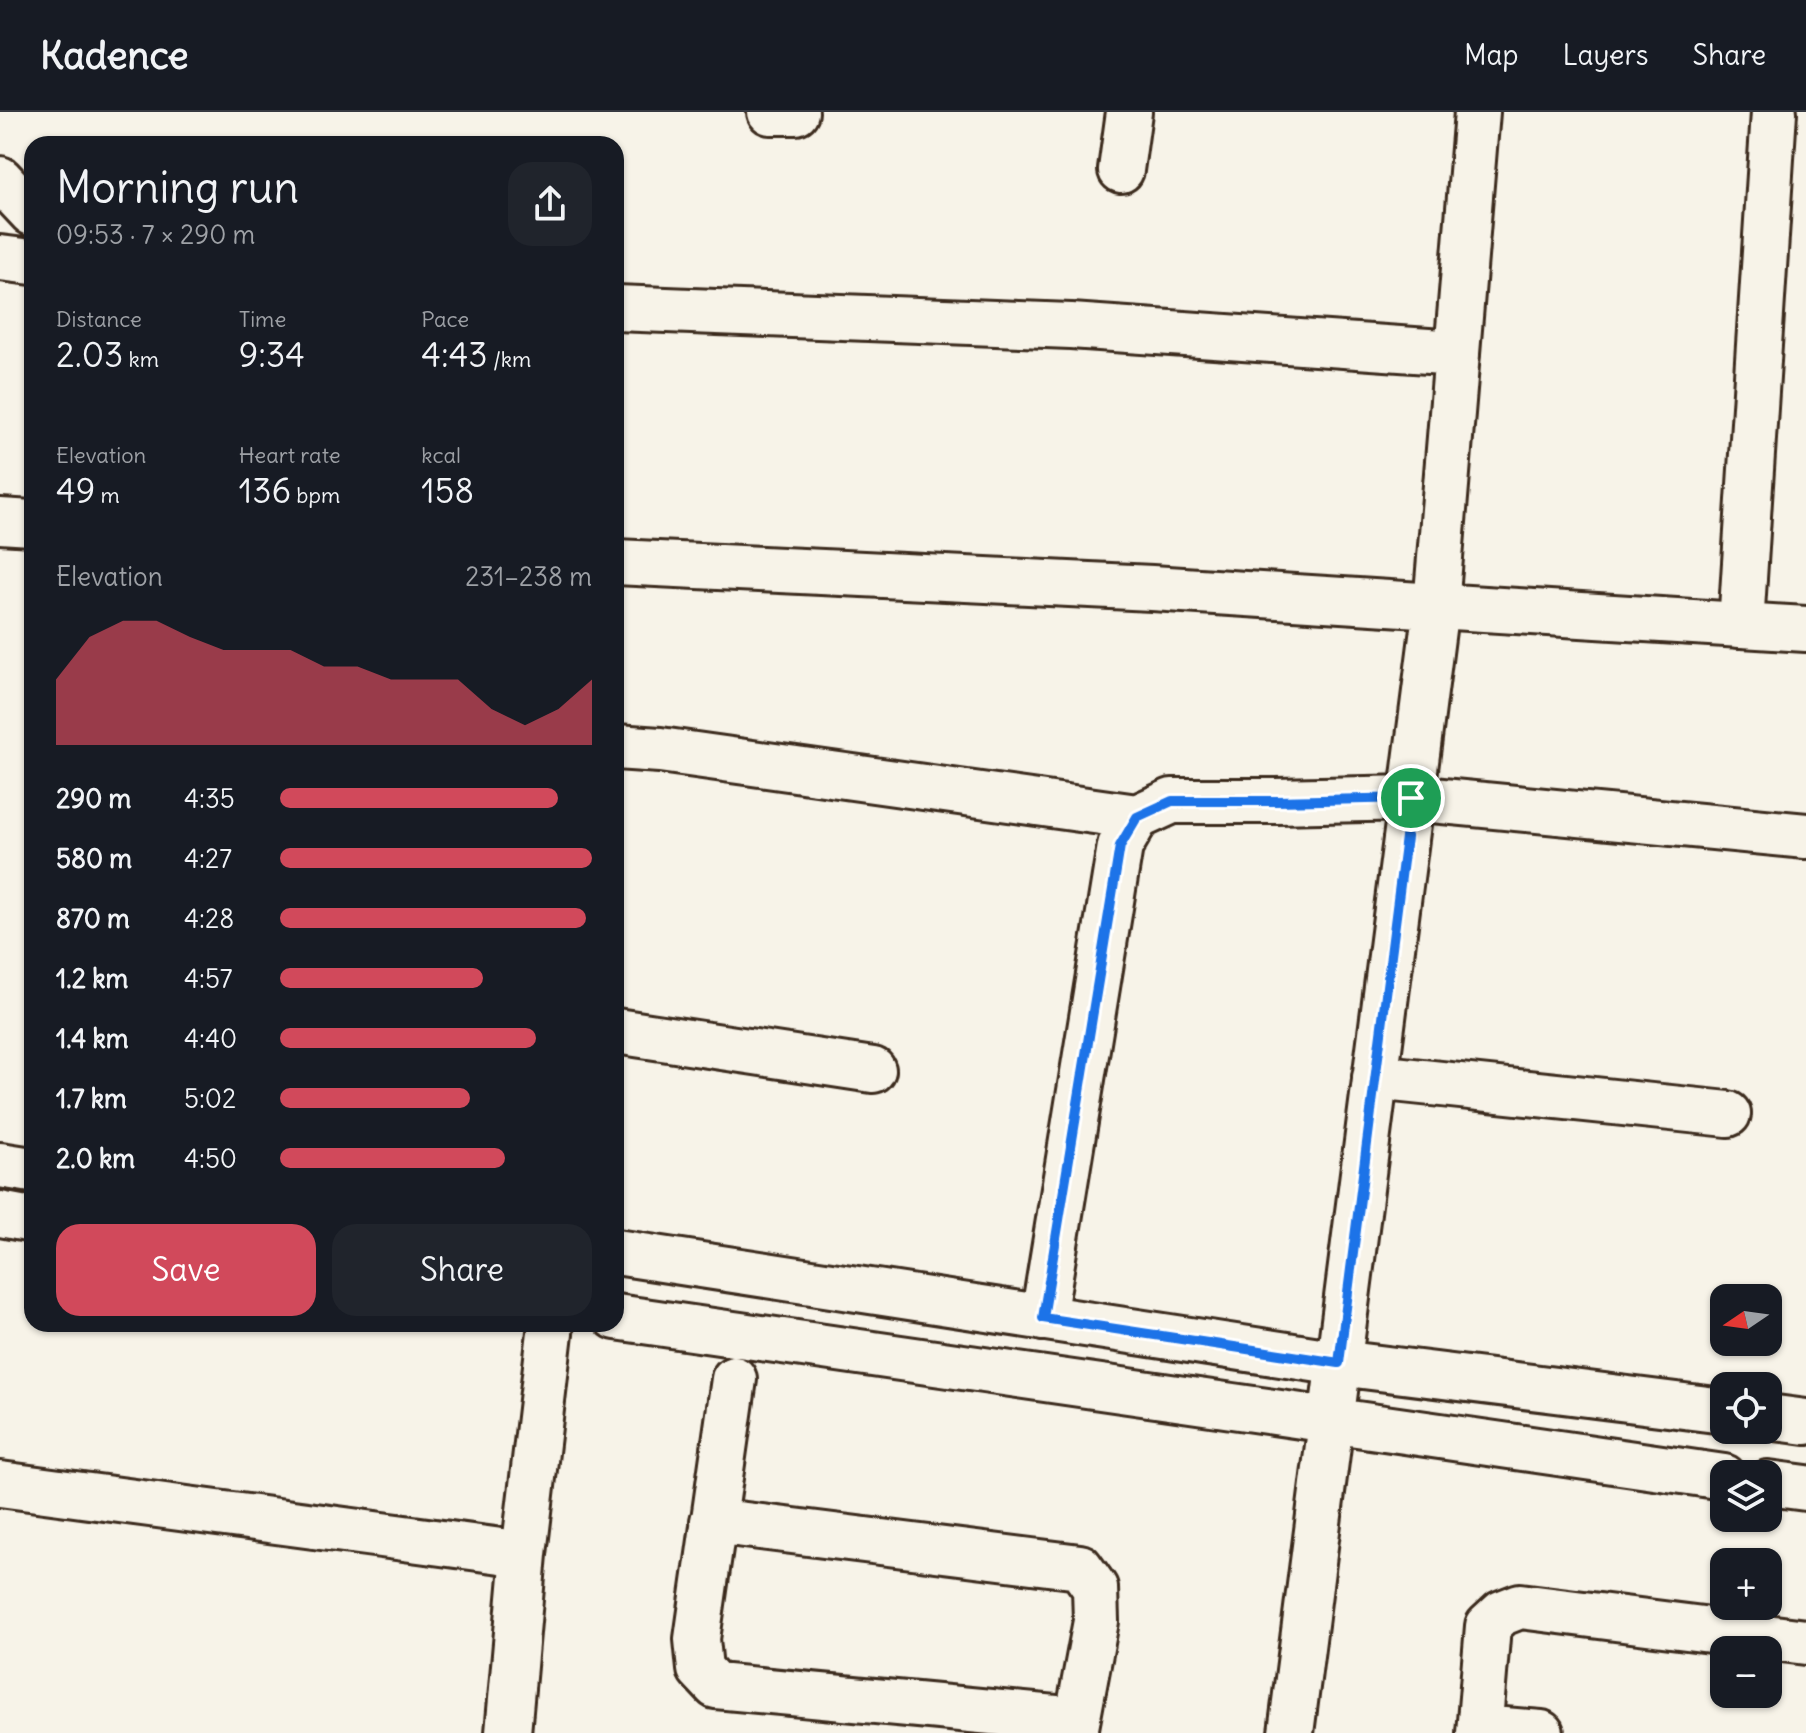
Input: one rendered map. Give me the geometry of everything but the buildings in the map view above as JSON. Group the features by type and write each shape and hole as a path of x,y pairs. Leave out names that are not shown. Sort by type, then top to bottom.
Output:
{"street":[{"path":"770,112 796,112"},
{"path":"1121,170 1129,112"},
{"path":"1291,1733 1436,606 1477,112"},
{"path":"1741,625 1774,112"},
{"path":"0,179 24,204"},
{"path":"0,258 24,261"},
{"path":"624,308 1071,326 1457,353"},
{"path":"0,521 24,522"},
{"path":"624,562 1152,588 1806,629"},
{"path":"624,748 1137,817 1172,801 1411,798 1806,836"},
{"path":"1043,1318 1120,846 1137,817"},
{"path":"624,1032 873,1070"},
{"path":"1375,1077 1728,1114"},
{"path":"0,1165 24,1169"},
{"path":"0,1214 24,1218"},
{"path":"624,1253 1339,1363 1710,1409"},
{"path":"624,1318 1710,1475"},
{"path":"508,1733 524,1554 550,1332"},
{"path":"713,1521 1080,1567 1095,1588 1096,1621 1076,1727 716,1686 700,1669 697,1639 713,1521 734,1379"},
{"path":"1782,1419 1806,1422"},
{"path":"0,1484 524,1554"},
{"path":"1782,1485 1806,1488"},
{"path":"1541,1733 1479,1730 1488,1626 1502,1613 1520,1606 1806,1642"}],"route":[{"path":"1411,798 1339,1363 1043,1318 1120,846 1137,817 1172,801 1411,798"}]}
